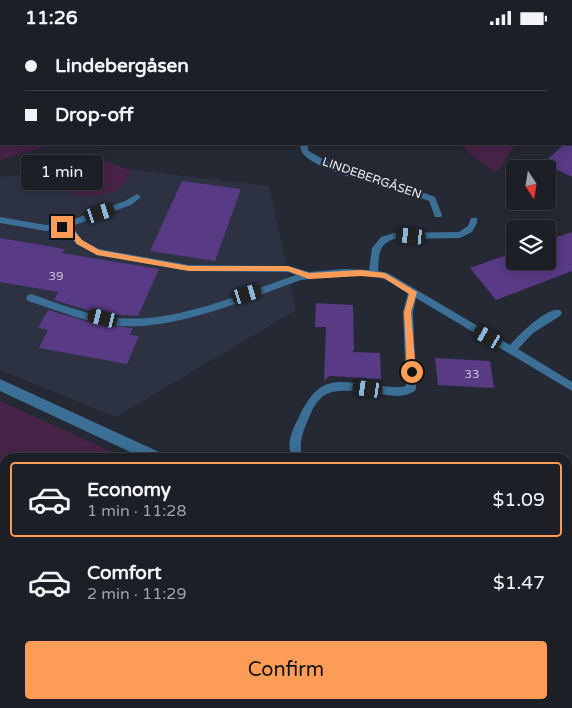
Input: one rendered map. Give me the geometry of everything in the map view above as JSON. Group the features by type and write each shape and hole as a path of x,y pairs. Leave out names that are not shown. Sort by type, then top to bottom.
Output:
{"street":[{"path":"0,385 145,453"}],"lane":[{"name":"LINDEBERGÅSEN","path":"304,145 307,153 327,164 432,199 438,215"},
{"path":"0,219 46,228 67,225 128,203 137,197"},
{"path":"373,273 376,248 388,237 460,235 468,232 474,220"},
{"path":"67,225 79,242 97,252 189,269 288,269 309,276"},
{"path":"31,298 118,322 136,322 176,317 309,276 373,273 385,275 572,387"},
{"path":"296,453 294,448 298,429 312,400 320,392 338,386 397,392 411,388 408,312 413,292"},
{"path":"511,350 530,329 557,313"}],"shaded area":[{"path":"0,145 49,145 0,160"},
{"path":"462,145 515,145 496,173 469,153"},
{"path":"105,161 132,171 123,185 112,192 97,196 82,196 69,192 68,189 74,181 84,178 85,171 93,165"},
{"path":"100,166 269,186 296,310 116,417 0,370 0,177"},
{"path":"0,401 114,453 0,453"}],"building":[{"path":"563,145 572,145 572,177 556,169 556,160 547,160"},
{"path":"182,181 241,189 215,261 150,251"},
{"path":"572,232 572,271 496,300 470,268 506,255 506,270 556,270 556,237"},
{"path":"0,238 65,249 62,253 159,269 138,316 97,313 54,300 58,292 0,282"},
{"path":"316,303 353,305 354,350 352,352 380,353 381,379 329,376 324,381 326,327 315,327"},
{"path":"48,310 96,324 133,328 130,335 139,336 127,364 39,348 48,330 38,328"},
{"path":"435,358 490,361 494,388 438,385"}],"route":[{"path":"62,227 67,225 79,242 97,252 189,269 288,269 297,270 309,276 361,273 385,275 413,292 408,312 412,372"}]}
